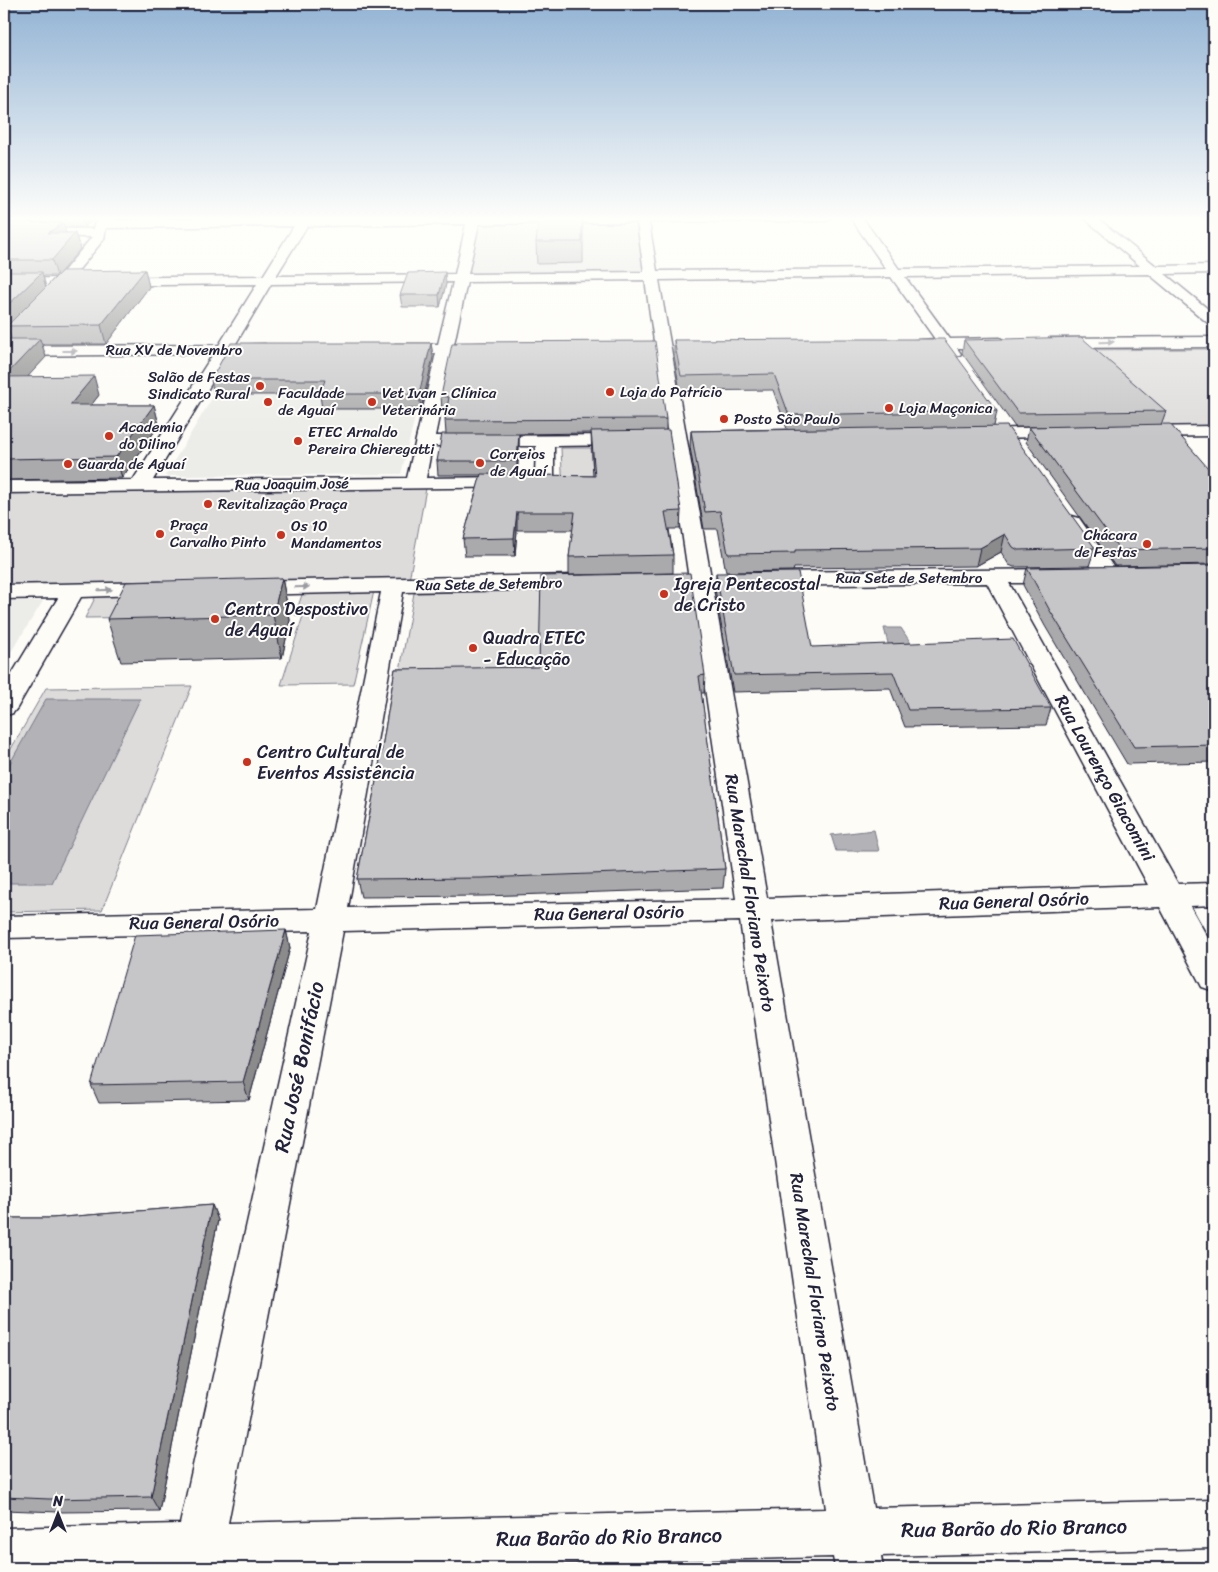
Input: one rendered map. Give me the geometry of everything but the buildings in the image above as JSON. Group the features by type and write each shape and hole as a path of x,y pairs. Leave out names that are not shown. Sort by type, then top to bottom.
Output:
{"street":[{"path":"43,302 55,290"},
{"path":"140,485 261,290"},
{"path":"416,483 458,290"},
{"name":"Rua Marechal Floriano Peixoto","path":"653,290 662,346 671,440 711,579 753,910 856,1550"},
{"path":"908,290 963,368"},
{"path":"1177,290 1214,321"},
{"path":"1036,343 1214,342"},
{"path":"897,344 1016,343"},
{"path":"378,349 505,348"},
{"name":"Rua XV de Novembro","path":"4,351 282,349"},
{"path":"998,417 1020,448"},
{"path":"1117,432 1214,431"},
{"path":"951,434 1078,432"},
{"path":"426,441 671,440"},
{"name":"Rua Joaquim José","path":"4,487 528,483 544,477 545,441"},
{"name":"Rua Sete de Setembro","path":"711,579 1118,574 1064,512"},
{"name":"Rua Lourenço Giacomini","path":"995,577 1214,978"},
{"name":"Rua Sete de Setembro","path":"223,588 595,582"},
{"name":"Rua José Bonifácio","path":"199,1547 330,919 393,586"},
{"path":"4,592 183,589"},
{"path":"4,708 74,590"},
{"name":"Rua General Osório","path":"4,927 753,910 1214,894"},
{"name":"Rua Barão do Rio Branco","path":"4,1552 199,1547 856,1550 1214,1524"}],"shaded area":[{"path":"1214,349 1214,426 1163,426 1077,350"},
{"name":"ETEC Arnaldo Pereira Chieregatti","path":"214,395 327,396 323,409 417,409 401,474 165,476"},
{"path":"561,448 591,448 595,493 563,493"},
{"path":"427,483 408,586 4,592 4,487"},
{"path":"374,591 353,684 281,685 303,616 295,615 303,592"},
{"name":"Quadra ETEC - Educação","path":"542,591 540,685 397,687 414,593"},
{"path":"170,595 160,617 85,618 96,596"},
{"path":"4,601 43,601 4,663"},
{"path":"884,628 901,628 914,648 889,647"},
{"path":"192,686 102,910 4,912 4,761 46,688"},
{"path":"46,699 140,699 52,883 4,883 4,774"},
{"path":"874,830 879,851 836,851 831,835"}],"place":[{"name":"Salão de Festas Sindicato Rural","path":"260,386"},
{"name":"Loja do Patrício","path":"610,392"},
{"name":"Faculdade de Aguaí","path":"268,402"},
{"name":"Vet Ivan - Clínica Veterinária","path":"372,402"},
{"name":"Loja Maçonica","path":"889,408"},
{"name":"Posto São Paulo","path":"724,419"},
{"name":"Academia do Dilino","path":"109,436"},
{"name":"ETEC Arnaldo Pereira Chieregatti","path":"298,441"},
{"name":"Correios de Aguaí","path":"480,463"},
{"name":"Guarda de Aguaí","path":"68,464"},
{"name":"Revitalização Praça","path":"208,504"},
{"name":"Praça Carvalho Pinto","path":"160,534"},
{"name":"Os 10 Mandamentos","path":"281,535"},
{"name":"Chácara de Festas","path":"1147,544"},
{"name":"Igreja Pentecostal de Cristo","path":"664,594"},
{"name":"Centro Despostivo de Aguaí","path":"215,619"},
{"name":"Quadra ETEC - Educação","path":"473,648"},
{"name":"Centro Cultural de Eventos Assistência","path":"247,762"}]}
